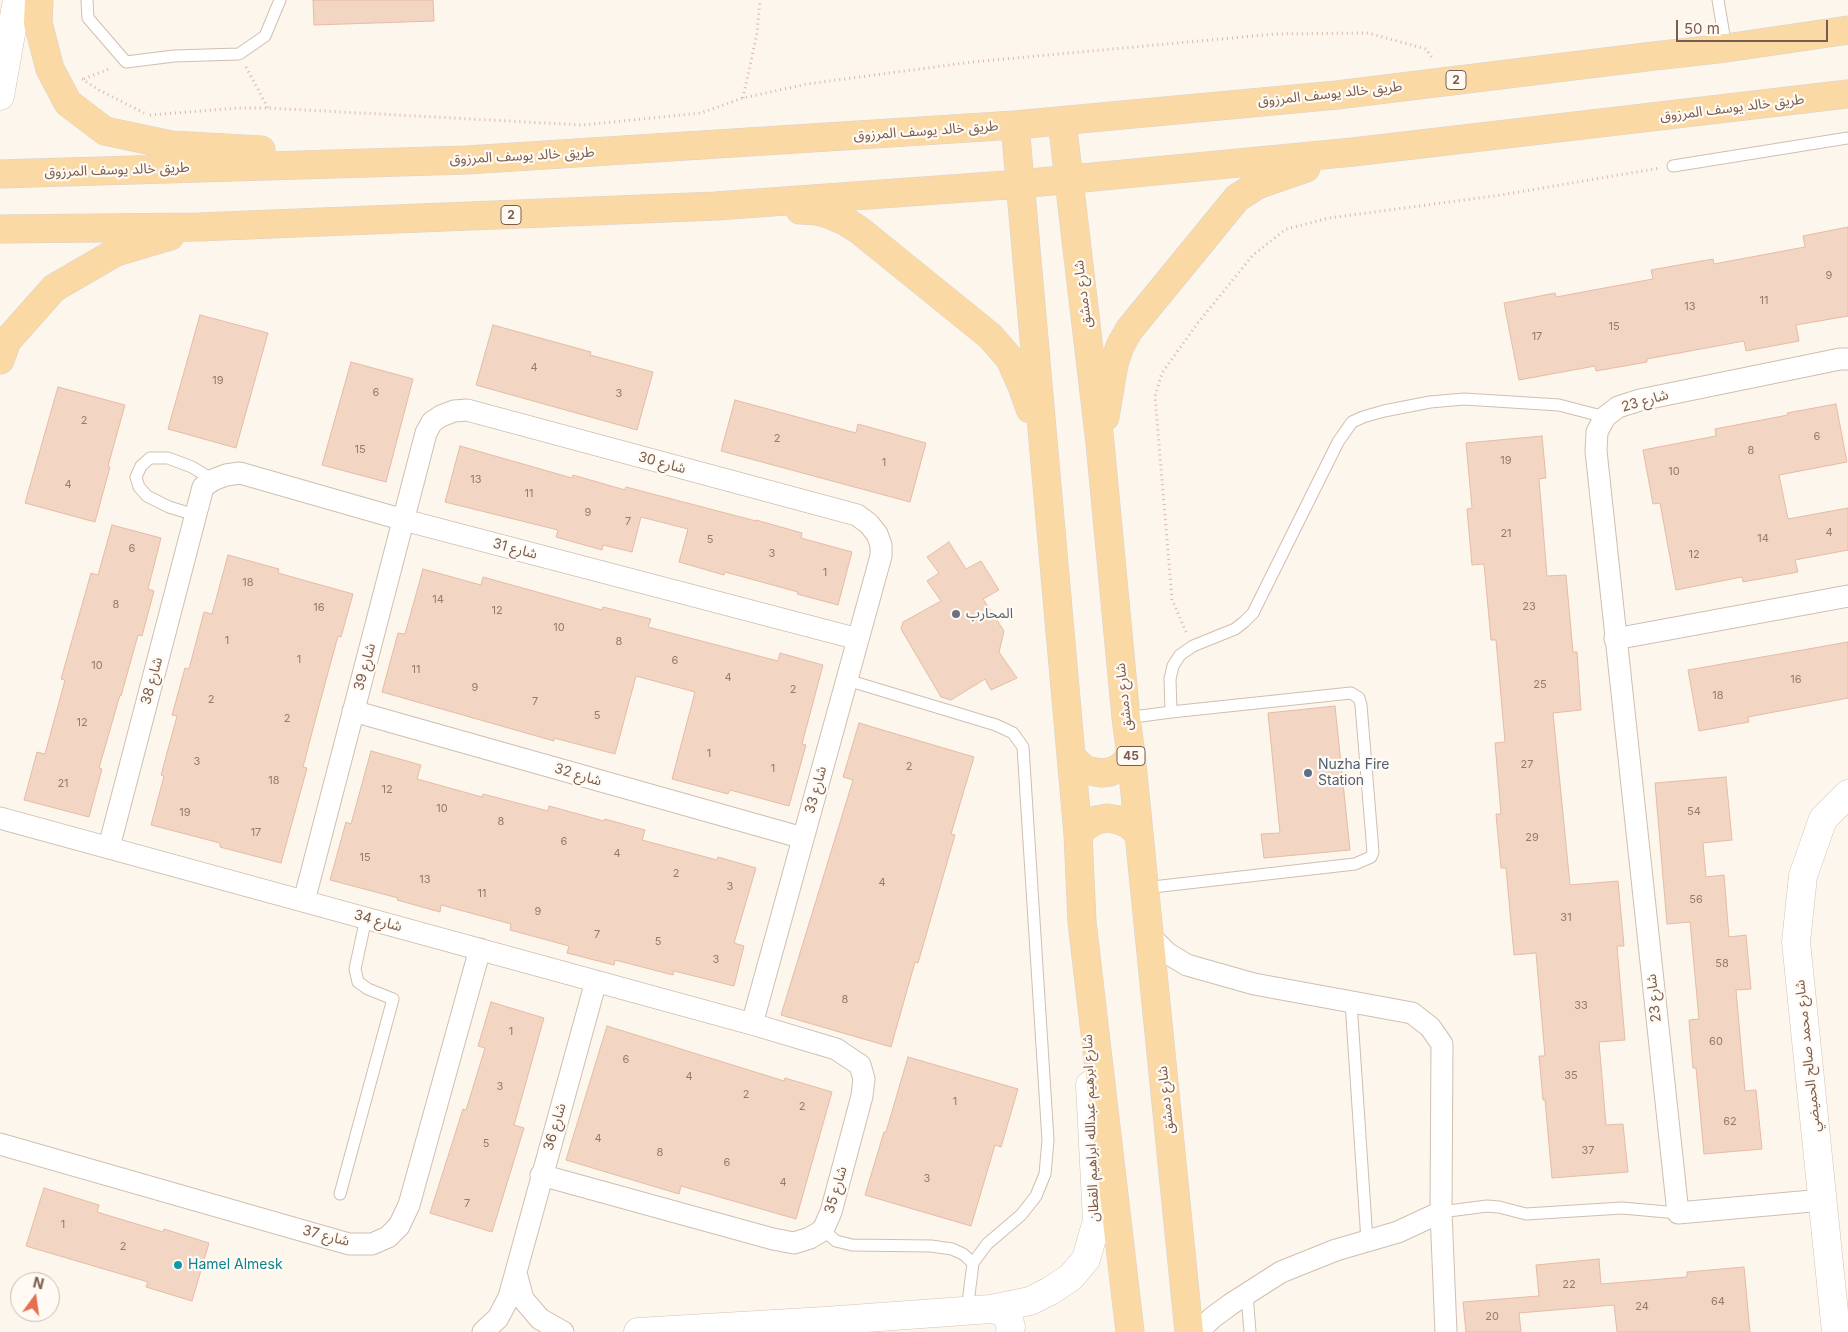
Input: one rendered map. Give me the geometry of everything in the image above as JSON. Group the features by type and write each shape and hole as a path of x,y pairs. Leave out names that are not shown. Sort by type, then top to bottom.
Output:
{"main road":[{"path":"39,0 38,23 50,69 68,103 105,131 171,145 467,160"},
{"name":"طريق خالد يوسف المرزوق","path":"0,174 467,160 1062,122 1449,81 1726,48 1848,30"},
{"name":"طريق خالد يوسف المرزوق","path":"0,229 199,227 716,206 1070,181 1353,152 1848,94"},
{"name":"شارع دمشق","path":"1062,122 1100,443 1126,718 1189,1332"},
{"path":"1015,125 1078,834 1082,922 1130,1332"},
{"path":"1100,443 1114,364 1124,338 1233,202 1243,193 1257,185 1353,152"},
{"path":"716,206 817,211 837,217 859,230 944,297 1001,347 1015,369 1043,447"},
{"path":"0,360 7,340 54,288 116,252 199,227"},
{"path":"1071,757 1085,770 1101,774 1119,768 1131,754"},
{"path":"1078,834 1096,820 1107,818 1124,822 1138,833"}],"street":[{"path":"0,96 17,0"},
{"name":"شارع 23","path":"1678,1213 1615,639 1596,451 1597,432 1605,417 1618,407 1640,400 1840,359 1848,359"},
{"name":"شارع 30","path":"426,432 432,422 441,416 467,410 847,512 863,520 877,534 881,545 881,556"},
{"name":"شارع 39","path":"304,901 426,432"},
{"name":"شارع 31","path":"213,480 226,474 240,473 404,520 858,639"},
{"path":"195,514 204,487 213,480"},
{"name":"شارع 38","path":"109,847 195,514"},
{"name":"شارع 33","path":"752,1024 881,556"},
{"path":"1615,639 1848,596"},
{"name":"شارع 32","path":"353,711 803,838"},
{"name":"شارع محمد صالح الحميضي","path":"1836,1332 1796,942 1803,876 1823,819 1848,794"},
{"name":"شارع 34","path":"1,819 752,1024"},
{"name":"شارع ابرهيم عبدالله ابراهيم القطان","path":"638,1332 866,1325 979,1310 1030,1301 1071,1277 1086,1259 1096,1221 1082,922"},
{"path":"1149,935 1167,953 1187,965 1254,984 1412,1012 1430,1027 1442,1044 1441,1212 1446,1332"},
{"name":"شارع 37","path":"0,1144 349,1244 372,1244 388,1236 399,1226 410,1205 480,949"},
{"name":"شارع 36","path":"483,1332 498,1318 509,1297 541,1175 596,981"},
{"name":"شارع 35","path":"541,1175 773,1239 794,1243 810,1238 823,1230 831,1212 862,1096 864,1079 860,1065 836,1049 752,1024"},
{"path":"1678,1213 1823,1200"},
{"path":"1198,1332 1212,1318 1281,1272 1336,1250 1398,1232 1441,1212"},
{"name":"شارع 36","path":"516,1273 523,1299 540,1319 563,1332"},
{"path":"979,1310 1001,1311 1008,1318 1011,1327 1010,1332"}],"lane":[{"path":"87,0 88,18 126,62 174,56 239,54 265,36 280,0"},
{"path":"1718,0 1726,48"},
{"path":"1673,166 1848,138"},
{"path":"1171,712 1170,679 1173,666 1180,655 1193,646 1236,629 1253,612 1338,442 1352,422 1384,411 1430,402 1464,399 1559,405 1605,417"},
{"path":"195,514 168,507 147,496 139,487 136,477 141,466 150,458 168,458 192,467 213,480"},
{"path":"846,680 996,724 1013,733 1023,747 1048,1140 1045,1174 1036,1196 1021,1215 987,1244 973,1263"},
{"path":"1126,718 1351,693 1359,698 1361,705 1373,852 1371,857 1355,864 1144,888"},
{"path":"340,1194 393,999 368,989 358,982 355,968 366,918"},
{"path":"1351,1002 1367,1241"},
{"path":"1441,1212 1486,1206 1499,1207 1526,1214 1622,1208 1678,1213"},
{"path":"823,1230 836,1241 852,1245 931,1246 952,1249 963,1254 973,1263 979,1310"},
{"path":"1247,1294 1250,1332"}],"path":[{"path":"743,98 757,33 760,0"},
{"path":"126,62 84,79 99,90 147,115 238,108 268,108 582,125 700,113 743,98 807,84 972,62 1275,34 1368,33 1426,49 1449,81"},
{"path":"239,54 268,108"},
{"path":"1193,646 1172,599 1156,396 1162,373 1197,324 1253,255 1286,229 1329,218 1501,195 1673,166"}],"building":[{"path":"313,0 433,0 434,21 314,25"},
{"path":"1848,227 1848,316 1796,325 1799,341 1746,351 1744,341 1647,359 1647,362 1596,371 1595,366 1519,380 1504,303 1555,293 1556,297 1653,279 1651,270 1713,259 1714,264 1805,247 1803,236"},
{"path":"200,315 268,333 236,448 168,429"},
{"path":"493,325 591,352 590,355 653,372 637,430 476,385"},
{"path":"351,362 413,379 386,482 322,465"},
{"path":"58,387 125,405 95,522 25,503"},
{"path":"735,400 856,433 858,424 926,443 910,502 721,451"},
{"path":"1836,404 1847,462 1779,475 1788,519 1848,508 1848,550 1795,560 1798,572 1743,582 1742,577 1676,590 1660,503 1653,504 1643,450 1716,436 1715,429"},
{"path":"1542,436 1546,478 1539,479 1547,576 1566,575 1573,652 1577,652 1581,710 1553,713 1570,885 1618,881 1624,946 1617,946 1625,1040 1599,1042 1606,1125 1623,1124 1628,1172 1552,1178 1539,1056 1545,1056 1536,953 1514,955 1506,868 1501,868 1496,814 1501,814 1495,743 1505,742 1496,640 1491,640 1484,564 1472,565 1467,509 1472,508 1466,443"},
{"path":"460,446 572,478 573,475 625,490 626,487 756,520 802,533 801,538 852,552 838,605 725,572 724,575 679,562 688,529 641,517 632,552 603,545 602,550 556,537 558,530 445,502"},
{"path":"112,525 161,538 148,589 154,591 142,636 138,635 99,768 102,769 89,817 24,800 37,752 45,754 65,680 61,679 91,573 98,575"},
{"name":"المحارب","path":"949,542 966,569 981,561 999,590 983,599 1004,631 999,652 1017,678 991,690 985,679 951,700 941,697 901,629 903,622 941,601 927,581 939,573 927,557"},
{"path":"228,555 279,569 278,573 353,594 341,637 338,636 320,702 303,767 307,768 281,863 220,847 220,843 151,825 164,776 161,775 177,716 172,715 185,668 189,669 204,612 212,614"},
{"path":"423,569 481,585 483,577 602,610 603,607 651,619 648,627 778,661 780,653 823,665 802,744 806,745 789,806 730,790 728,794 672,779 695,692 636,676 615,754 554,738 554,741 382,692 398,633 405,634"},
{"path":"1848,642 1848,698 1748,717 1749,722 1699,731 1688,670"},
{"name":"Nuzha Fire Station","path":"1335,706 1350,850 1264,858 1261,834 1280,833 1268,713"},
{"path":"859,723 974,757 951,834 955,835 918,963 915,962 891,1047 781,1015 853,780 843,777"},
{"path":"371,751 421,765 417,779 482,797 483,794 548,811 549,806 604,821 605,819 645,830 642,840 717,860 718,857 756,868 734,943 744,946 734,986 674,971 673,975 615,960 614,965 567,953 569,946 510,930 511,924 441,905 440,912 397,900 398,898 330,880 346,822 351,824"},
{"path":"1726,777 1732,840 1703,843 1706,877 1724,875 1729,937 1746,935 1751,989 1736,990 1745,1091 1756,1090 1762,1149 1704,1154 1696,1068 1693,1068 1689,1020 1699,1019 1690,922 1667,924 1655,783"},
{"path":"491,1002 544,1018 514,1125 524,1128 492,1232 430,1213 463,1109 466,1110 485,1048 478,1046"},
{"path":"607,1026 784,1081 785,1078 832,1092 796,1219 681,1186 679,1194 566,1160"},
{"path":"908,1057 1018,1089 1001,1147 995,1145 971,1226 865,1195"},
{"path":"44,1188 99,1205 97,1212 163,1232 164,1229 209,1243 192,1301 146,1287 148,1282 26,1246"},
{"path":"1599,1259 1601,1284 1687,1277 1687,1272 1744,1267 1750,1332 1617,1332 1614,1305 1519,1313 1521,1332 1466,1332 1463,1302 1539,1296 1536,1265"}],"place":[{"name":"المحارب","path":"956,614"},
{"name":"Nuzha Fire Station","path":"1308,773"},
{"name":"Hamel Almesk","path":"178,1265"}]}
